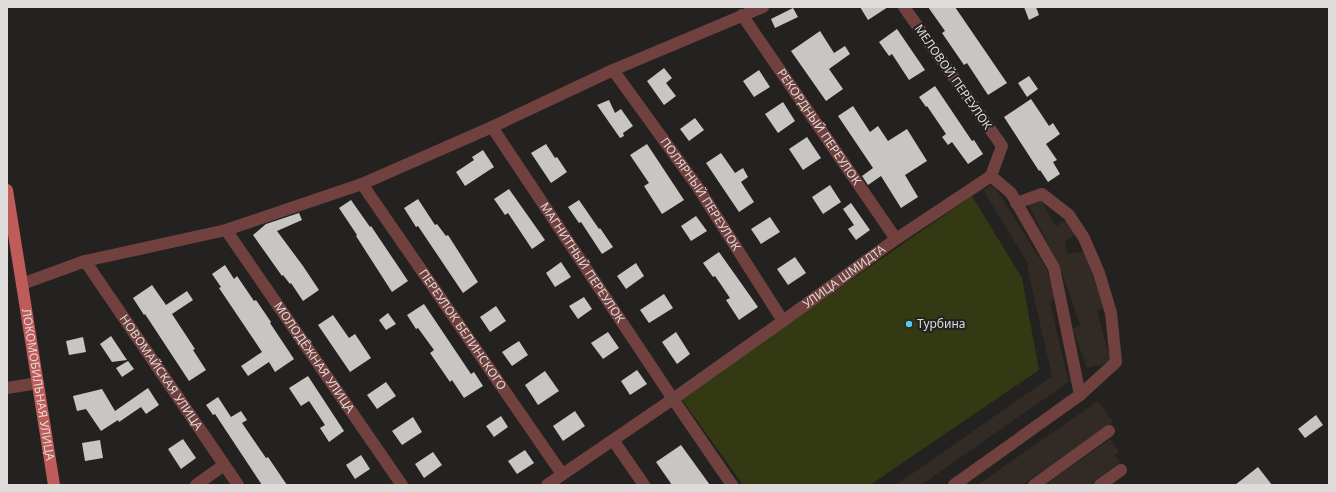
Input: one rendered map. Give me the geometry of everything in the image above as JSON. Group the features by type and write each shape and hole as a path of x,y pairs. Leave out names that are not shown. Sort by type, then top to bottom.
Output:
{"main road":[{"name":"ЛОКОМОБИЛЬНАЯ УЛИЦА","path":"7,190 11,237 22,284 54,485"}],"street":[{"path":"22,284 85,261 226,230 362,184 613,70 763,7"},
{"name":"МЕЛОВОЙ ПЕРЕУЛОК","path":"904,7 1002,146 991,176"},
{"name":"РЕКОРДНЫЙ ПЕРЕУЛОК","path":"742,15 896,239"},
{"name":"ПОЛЯРНЫЙ ПЕРЕУЛОК","path":"613,70 698,186 783,321"},
{"name":"МАГНИТНЫЙ ПЕРЕУЛОК","path":"492,126 673,399"},
{"path":"991,176 1011,193 1054,268 1080,395"},
{"name":"УЛИЦА ШМИДТА","path":"547,485 673,399 896,239 991,176"},
{"name":"ПЕРЕУЛОК БЕЛИНСКОГО","path":"362,184 562,474"},
{"path":"954,485 1080,395 1116,362 1111,313 1099,273 1084,238 1069,215 1042,194 1016,203"},
{"name":"МОЛОДЁЖНАЯ УЛИЦА","path":"226,230 402,485"},
{"name":"НОВОМАЙСКАЯ УЛИЦА","path":"85,261 238,485"},
{"path":"7,388 38,383"},
{"path":"673,399 732,485"},
{"path":"1034,485 1109,431"},
{"path":"613,440 644,485"},
{"path":"196,485 224,465"},
{"path":"1100,485 1121,470"}],"shaded area":[{"path":"993,184 1047,270 1055,298 1050,303 1068,379 1070,381 921,485 896,485 1052,376 1027,267 1029,265 983,190"},
{"path":"1040,199 1056,226 1066,220 1076,234 1065,241 1068,254 1085,251 1104,307 1097,311 1111,362 1087,368 1073,329 1080,325 1061,270 1028,204"},
{"path":"1098,401 1113,422 1022,485 977,485"},
{"path":"1110,439 1119,452 1115,455 1120,462 1089,485 1045,485"}],"green space":[{"name":"Турбина","path":"972,196 1022,278 1039,370 870,485 743,485 681,398"}],"building":[{"path":"860,7 888,7 868,20"},
{"path":"928,7 955,7 1007,83 988,95 967,63 964,65 942,33 945,31"},
{"path":"1024,7 1036,7 1039,15 1029,20"},
{"path":"793,8 798,17 775,28 771,19"},
{"path":"897,29 925,70 909,80 892,54 889,56 879,42"},
{"path":"820,31 834,53 845,46 850,54 829,69 843,89 826,101 791,51"},
{"path":"664,68 672,78 666,83 676,96 664,105 647,81"},
{"path":"759,70 770,87 754,97 743,81"},
{"path":"1029,76 1038,89 1027,97 1018,83"},
{"path":"935,86 972,141 974,140 983,154 968,164 952,142 948,145 942,137 946,134 919,97"},
{"path":"1031,99 1049,126 1053,123 1060,134 1046,144 1057,160 1053,162 1060,174 1048,182 1040,170 1039,171 1004,117"},
{"path":"609,100 615,113 621,109 633,126 623,133 624,136 620,138 597,105"},
{"path":"783,102 795,121 778,133 765,114"},
{"path":"853,106 870,132 878,126 888,141 907,129 927,161 905,175 918,197 901,208 881,176 868,185 862,176 873,168 838,116"},
{"path":"695,118 704,130 689,141 680,129"},
{"path":"807,137 821,158 803,170 789,149"},
{"path":"546,144 567,172 551,183 531,153"},
{"path":"647,144 684,200 662,214 644,186 649,183 630,155"},
{"path":"483,150 494,167 465,186 456,172 474,160 472,157"},
{"path":"721,153 735,173 743,168 748,177 741,182 754,202 739,212 706,163"},
{"path":"830,185 841,202 823,214 812,197"},
{"path":"509,189 545,240 532,249 508,213 505,215 494,199"},
{"path":"418,199 435,225 437,224 446,236 448,235 478,282 463,293 418,226 416,227 404,208"},
{"path":"351,200 370,227 371,226 408,281 392,292 339,208"},
{"path":"579,200 613,247 602,254 581,222 579,223 568,207"},
{"path":"851,203 870,230 856,240 848,229 854,225 843,209"},
{"path":"299,213 302,220 277,231 319,290 303,301 291,283 290,284 283,275 282,276 253,235 266,224"},
{"path":"696,216 707,231 691,241 681,226"},
{"path":"770,217 780,232 761,244 751,229"},
{"path":"719,252 758,307 739,320 726,300 730,298 715,276 713,277 703,263"},
{"path":"795,257 806,273 788,285 777,269"},
{"path":"561,262 571,277 555,287 546,273"},
{"path":"636,263 644,276 626,289 617,276"},
{"path":"225,265 234,279 237,276 254,301 256,300 294,359 275,372 269,362 248,376 241,366 262,352 219,288 221,287 212,274"},
{"path":"152,285 166,305 187,291 193,300 172,314 195,349 193,350 206,370 189,381 133,298"},
{"path":"664,294 673,308 649,323 640,310"},
{"path":"584,297 592,309 578,319 569,306"},
{"path":"424,304 471,374 474,372 483,386 464,398 452,380 450,382 430,353 434,350 418,328 416,329 407,315"},
{"path":"496,306 506,321 490,332 480,317"},
{"path":"388,313 396,324 386,330 379,320"},
{"path":"333,315 349,338 355,334 371,358 350,372 318,325"},
{"path":"608,332 619,348 603,359 591,343"},
{"path":"676,332 690,354 677,364 662,342"},
{"path":"111,336 127,360 112,362 100,344"},
{"path":"83,337 86,352 69,355 66,341"},
{"path":"519,341 528,355 512,366 502,352"},
{"path":"128,361 134,369 122,377 116,368"},
{"path":"637,370 647,384 630,395 621,381"},
{"path":"545,371 559,391 538,405 525,385"},
{"path":"308,376 344,431 329,442 320,428 325,425 309,401 301,406 289,388"},
{"path":"386,382 396,396 377,409 367,395"},
{"path":"148,388 159,405 146,414 141,407 119,422 118,420 101,431 86,409 77,411 73,396 102,389 115,411"},
{"path":"218,397 231,417 241,411 247,420 242,423 287,485 262,485 215,414 213,415 206,405"},
{"path":"575,411 585,426 563,441 553,426"},
{"path":"1316,415 1323,425 1305,438 1298,429"},
{"path":"501,416 508,427 494,437 486,426"},
{"path":"413,417 422,432 402,445 392,431"},
{"path":"183,439 196,458 181,469 168,449"},
{"path":"100,440 103,458 85,461 82,443"},
{"path":"681,445 710,485 672,485 656,462"},
{"path":"525,450 534,463 517,474 508,461"},
{"path":"433,452 442,465 424,478 415,464"},
{"path":"361,455 370,469 355,479 346,465"},
{"path":"1258,467 1272,485 1235,485"}],"place":[{"name":"Турбина","path":"909,324"}]}
